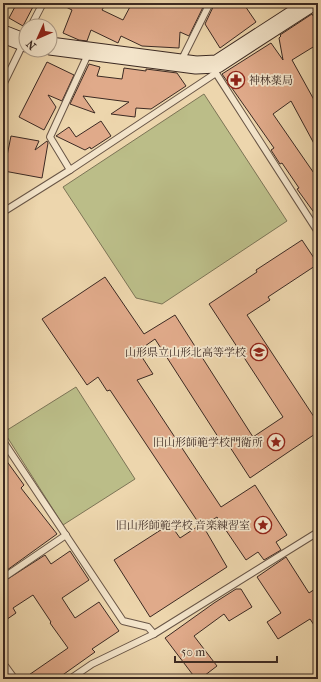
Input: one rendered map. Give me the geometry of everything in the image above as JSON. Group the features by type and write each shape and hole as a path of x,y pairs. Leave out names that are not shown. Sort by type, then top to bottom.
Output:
{"street":[{"path":"58,47 214,68 217,64 311,3"},
{"path":"3,34 18,39"},
{"path":"3,668 11,679"}],"lane":[{"path":"35,18 43,3"},
{"path":"180,63 210,3"},
{"path":"70,170 50,137 89,51"},
{"path":"3,85 18,55"},
{"path":"3,212 70,170 214,68 318,232"},
{"path":"3,441 123,620 148,627 154,634"},
{"path":"70,679 92,664 154,634 318,532"},
{"path":"3,578 66,535"}],"green space":[{"path":"204,94 287,221 162,304 136,298 63,187"},
{"path":"76,387 135,479 63,525 4,432"}],"building":[{"path":"17,3 35,3 27,18 18,18 18,23 9,18"},
{"path":"58,3 106,3 102,10 123,20 132,3 156,3 165,7 167,3 205,3 189,36 180,32 179,48 142,46 121,36 118,43 91,30 87,41 79,40 63,33 72,10"},
{"path":"215,3 243,3 256,22 220,48 205,24"},
{"path":"312,14 318,24 318,44 292,60 318,107 318,151 291,101 273,114 318,179 318,218 297,189 299,188 282,163 280,164 271,150 274,148 222,74 271,43 283,60 279,38 281,36 280,35"},
{"path":"47,62 74,75 62,101 48,95 56,107 44,130 19,117"},
{"path":"89,64 100,67 97,76 122,79 124,68 177,73 186,86 151,109 136,108 135,117 111,114 129,102 83,96 95,113 70,104"},
{"path":"101,121 111,136 91,149 90,147 85,150 56,136 69,127 76,137"},
{"path":"11,136 39,141 35,150 47,141 48,143 42,178 4,171"},
{"path":"302,240 318,264 268,297 270,300 247,315 318,423 318,432 250,478 226,441 222,443 155,339 138,351 153,374 137,380 221,507 255,485 287,535 276,542 281,550 264,560 258,552 246,560 217,517 203,526 227,567 150,617 114,560 170,524 180,538 200,525 110,390 107,391 98,377 87,385 42,319 105,277 144,334 175,315 253,437 283,417 209,304 257,272 256,270"},
{"path":"3,456 24,485 21,488 57,534 3,573"},
{"path":"70,551 89,580 62,598 75,618 99,602 119,631 92,649 95,652 57,679 23,679 68,648 50,623 51,622 33,595 13,608 16,613 3,622 3,582 45,555 51,564"},
{"path":"286,557 309,593 318,587 318,631 310,619 278,639 267,622 281,613 257,577"},
{"path":"236,589 241,589 252,607 229,621 224,614 194,636 217,666 200,679 196,679 165,638"}],"place":[{"name":"神林薬局","path":"236,80"},
{"name":"山形県立山形北高等学校","path":"259,352"},
{"name":"旧山形師範学校門衛所","path":"276,442"},
{"name":"旧山形師範学校 音楽練習室","path":"263,525"}]}
